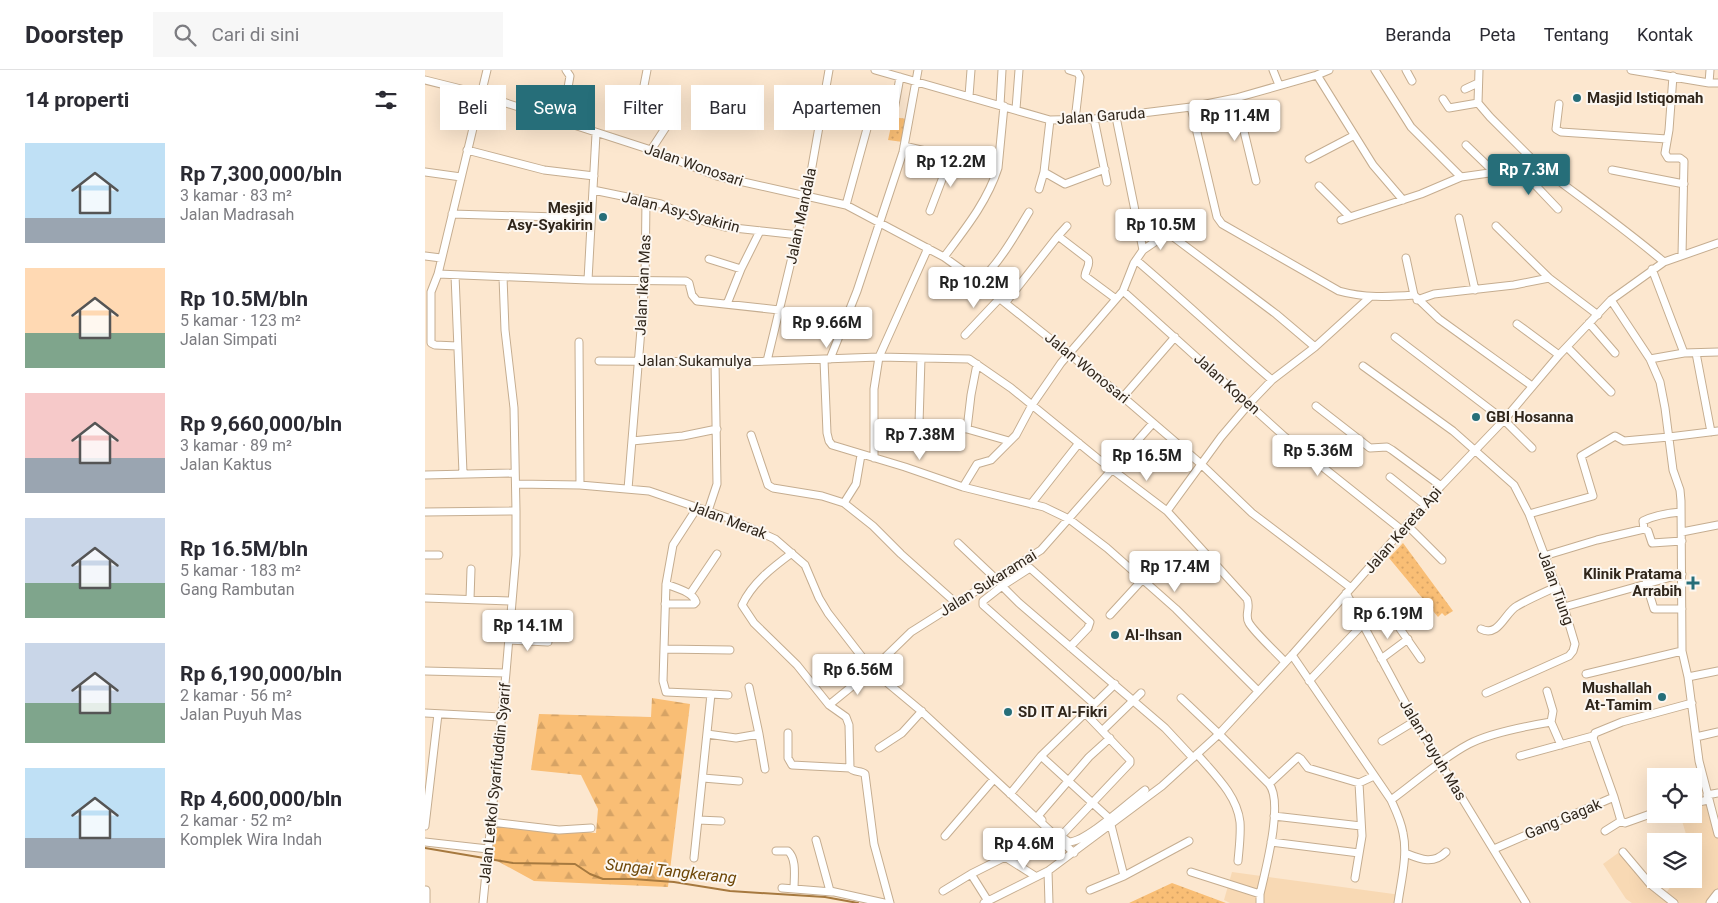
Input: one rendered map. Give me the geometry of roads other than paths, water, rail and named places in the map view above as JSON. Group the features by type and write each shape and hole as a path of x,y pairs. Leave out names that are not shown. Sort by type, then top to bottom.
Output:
{"main road":[{"path":"1711,903 1718,894"}],"street":[{"path":"484,85 487,70"},
{"path":"567,70 570,76 568,85"},
{"path":"647,70 642,96 667,107 670,115 666,127 651,150"},
{"name":"Jalan Mandala","path":"767,361 799,235 829,70"},
{"name":"Jalan Garuda","path":"875,70 897,74 1050,120 1116,117 1191,107 1236,98 1329,70"},
{"path":"918,70 904,146 857,291 827,360 827,433 829,441 835,447 963,487 1044,507 1069,519 1107,548 1176,609 1258,691"},
{"path":"969,96 971,70"},
{"path":"945,257 974,217 987,194 998,168 1002,70"},
{"path":"1016,109 1019,70"},
{"path":"1069,70 1078,73 1080,77 1075,120"},
{"path":"1273,70 1279,86"},
{"path":"1375,70 1401,113 1417,134 1461,177"},
{"path":"1406,70 1412,81"},
{"path":"1479,70 1477,83 1478,103 1490,117 1539,166 1605,217 1631,234 1664,262"},
{"path":"1631,70 1718,83"},
{"path":"1709,70 1709,83"},
{"path":"1317,75 1353,136 1373,165 1403,200"},
{"path":"1673,76 1666,156 1684,161 1682,255"},
{"name":"Jalan Wonosari","path":"425,80 442,85"},
{"path":"1465,89 1477,83"},
{"path":"1236,98 1256,181"},
{"path":"1443,99 1449,108 1478,103"},
{"path":"1559,104 1557,129 1561,132 1667,139"},
{"path":"1191,107 1217,217 1222,224 1339,291 1371,297 1415,297 1514,285 1549,278"},
{"path":"1116,117 1143,250"},
{"path":"1094,119 1107,182"},
{"path":"1039,189 1044,172 1050,120"},
{"path":"457,346 433,344 431,342 431,292 438,274 472,130"},
{"name":"Jalan Wonosari","path":"585,130 651,150 717,176 845,205 945,257 1123,397 1201,464 1252,513 1349,591"},
{"path":"845,205 867,130"},
{"path":"589,280 596,134"},
{"path":"1309,159 1353,136"},
{"path":"1466,145 1493,171"},
{"path":"904,146 998,168"},
{"path":"467,150 544,170 595,176"},
{"path":"930,211 951,156"},
{"path":"1341,220 1403,200 1461,177 1539,166"},
{"path":"1518,168 1558,209"},
{"path":"1044,172 1065,184 1105,170"},
{"path":"1612,170 1684,184"},
{"path":"425,172 461,177"},
{"path":"1319,186 1351,217"},
{"name":"Jalan Asy-Syakirin","path":"593,190 661,204 689,217 725,227 799,235"},
{"name":"Jalan Ikan Mas","path":"628,489 645,280 646,200"},
{"path":"979,282 991,271 1005,252 1029,212"},
{"path":"452,214 591,218"},
{"path":"1459,218 1475,290"},
{"path":"965,335 1002,300 1067,226"},
{"path":"1496,226 1549,278 1598,315"},
{"path":"727,304 741,269 760,231"},
{"path":"963,487 977,464 991,460 1016,435 1032,405 1061,363 1123,291 1136,260 1143,250 1168,233 1276,314 1315,347"},
{"path":"1058,236 1088,259 1089,263 1085,276 1116,299"},
{"name":"Jalan Kereta Api","path":"986,902 1047,871 1074,853 1110,822 1151,795 1195,756 1219,734 1292,655 1441,486 1504,420 1532,386 1611,300 1664,262 1718,243"},
{"path":"874,458 874,389 879,358 928,248"},
{"path":"425,256 441,258"},
{"path":"1406,258 1415,297 1439,320 1532,386"},
{"path":"709,259 741,269"},
{"path":"1136,260 1272,380"},
{"path":"1653,269 1684,352"},
{"path":"438,274 689,282 692,295 697,301 779,310"},
{"path":"455,275 463,473"},
{"name":"Jalan Letkol Syarifuddin Syarif","path":"483,903 506,673 515,555 514,408 505,330 503,277"},
{"name":"Jalan Kopen","path":"1123,291 1285,437 1405,528 1442,560"},
{"path":"1167,511 1221,437 1249,404 1272,380 1315,347 1371,297"},
{"path":"1611,300 1650,360 1663,394 1671,459 1680,490 1682,651 1688,677 1699,761 1718,834"},
{"path":"1589,323 1615,353"},
{"path":"1517,324 1559,356"},
{"path":"1123,397 1175,337"},
{"path":"1395,337 1504,420 1532,448"},
{"path":"579,342 580,485"},
{"path":"1567,347 1611,392"},
{"path":"1650,360 1684,352 1718,352"},
{"path":"1529,514 1593,496 1581,456 1615,436 1624,441 1669,438 1715,431 1696,352"},
{"name":"Jalan Sukamulya","path":"599,361 767,361 879,358 969,360 1032,405 1167,511 1247,599 1249,604 1247,615 1249,624 1285,662"},
{"path":"921,358 919,424 967,429 1009,441"},
{"path":"708,511 717,484 715,361"},
{"path":"967,429 977,364"},
{"name":"Jalan Tiung","path":"1363,366 1453,430 1514,485 1529,514 1564,606 1575,644 1569,656 1486,692"},
{"path":"1316,406 1371,448 1387,448 1392,450 1441,486"},
{"name":"Jalan Sukaramai","path":"829,705 872,670 911,632 1041,550 1153,423"},
{"path":"632,441 683,436 717,429"},
{"path":"751,435 768,484 780,489 822,496 844,503 873,526 956,603"},
{"path":"1031,504 1079,443"},
{"path":"844,503 856,484 861,455"},
{"path":"425,474 515,473"},
{"path":"1390,478 1425,505"},
{"name":"Jalan Merak","path":"516,484 580,485 649,491 753,528 775,539 805,565 819,598 828,613 872,670 922,711 1074,853"},
{"path":"697,508 673,545 666,584 663,681 667,692 728,695"},
{"path":"425,512 516,511"},
{"path":"1681,512 1663,514 1643,521 1652,543 1682,541"},
{"path":"1681,532 1718,525"},
{"path":"1545,556 1597,540 1645,529"},
{"path":"958,543 996,579"},
{"path":"792,553 760,580 742,606 754,623 797,665 829,705 846,717 849,722 850,768"},
{"path":"690,594 717,554"},
{"path":"425,555 439,555"},
{"path":"1070,647 1088,628 1089,622 1030,568 983,600 983,604 1094,704"},
{"path":"471,569 471,600"},
{"path":"1564,606 1681,574"},
{"path":"1110,615 1143,579"},
{"path":"1646,583 1654,609 1681,608"},
{"path":"665,604 694,604 696,600 690,594 666,584"},
{"path":"1002,586 1019,603 1165,728 1228,790 1237,810 1240,823 1238,861"},
{"path":"1481,629 1490,631 1502,624 1514,607 1556,587"},
{"name":"Jalan Puyuh Mas","path":"1349,591 1362,625 1415,721 1526,903"},
{"path":"425,598 511,601"},
{"path":"1397,623 1421,659"},
{"path":"1309,681 1362,625"},
{"path":"1381,659 1407,639"},
{"path":"508,640 548,642"},
{"path":"665,649 729,650"},
{"path":"1586,674 1682,651"},
{"path":"1292,655 1391,800 1402,828 1405,853 1398,903"},
{"path":"425,671 506,673"},
{"path":"1688,677 1718,671"},
{"path":"1010,794 1041,756 1115,684"},
{"path":"749,688 765,769"},
{"path":"1547,691 1553,711 1551,722 1561,745"},
{"path":"1103,730 1141,693"},
{"path":"694,858 711,694"},
{"path":"1181,698 1269,784 1274,793 1271,842 1260,894 1260,903"},
{"path":"1520,756 1593,736 1595,733 1622,722 1692,704"},
{"path":"879,748 902,733 922,711"},
{"path":"425,713 501,717"},
{"path":"1061,836 1131,762 1111,738 1085,713"},
{"path":"425,826 438,714"},
{"path":"1382,741 1415,721"},
{"path":"1391,800 1454,753 1471,743 1521,728 1551,722"},
{"path":"1696,737 1718,732"},
{"path":"789,733 788,758 789,763 792,765 850,768 863,772 866,777 873,844 890,903"},
{"path":"707,734 736,738 759,734"},
{"name":"Gang Gagak","path":"1494,849 1614,797 1593,736"},
{"path":"1111,738 1089,757 1038,816 1069,842 1077,841 1110,822 1145,790"},
{"path":"1041,756 1069,780 1110,822 1124,876"},
{"path":"1269,784 1298,757 1308,768 1359,783 1374,776"},
{"path":"703,778 739,780"},
{"path":"945,836 994,779"},
{"path":"1355,878 1362,836 1359,783"},
{"path":"1702,801 1718,793"},
{"path":"1614,797 1621,822"},
{"path":"1605,831 1621,822 1625,823 1647,815"},
{"path":"1274,816 1361,826"},
{"path":"698,820 721,822"},
{"path":"491,822 559,830 591,828"},
{"path":"816,840 831,892"},
{"path":"1090,890 1124,876 1189,841"},
{"path":"425,842 488,850"},
{"path":"1271,842 1359,853"},
{"path":"776,851 791,853 794,889"},
{"path":"1405,853 1430,861 1437,859 1446,852"},
{"path":"1623,852 1651,884 1674,903"},
{"path":"943,891 1005,857 1035,876"},
{"path":"1047,871 1049,903"},
{"path":"1191,872 1260,894"},
{"path":"971,874 986,902"},
{"path":"782,888 831,892 857,900 884,903"},
{"path":"426,890 426,903"}],"waterway":[{"name":"Sungai Tangkerang","path":"425,848 484,858"},
{"name":"Sungai Tangkerang","path":"489,859 513,863 575,864 590,874 603,879 674,882 730,891 825,897 858,903"}],"place":[{"name":"Masjid Istiqomah","path":"1577,98"},
{"name":"Mesjid Asy-Syakirin","path":"603,217"},
{"name":"GBI Hosanna","path":"1476,417"},
{"name":"Klinik Pratama Arrabih","path":"1693,583"},
{"name":"Al-Ihsan","path":"1115,635"},
{"name":"Mushallah At-Tamim","path":"1662,697"},
{"name":"SD IT Al-Fikri","path":"1008,712"}]}
